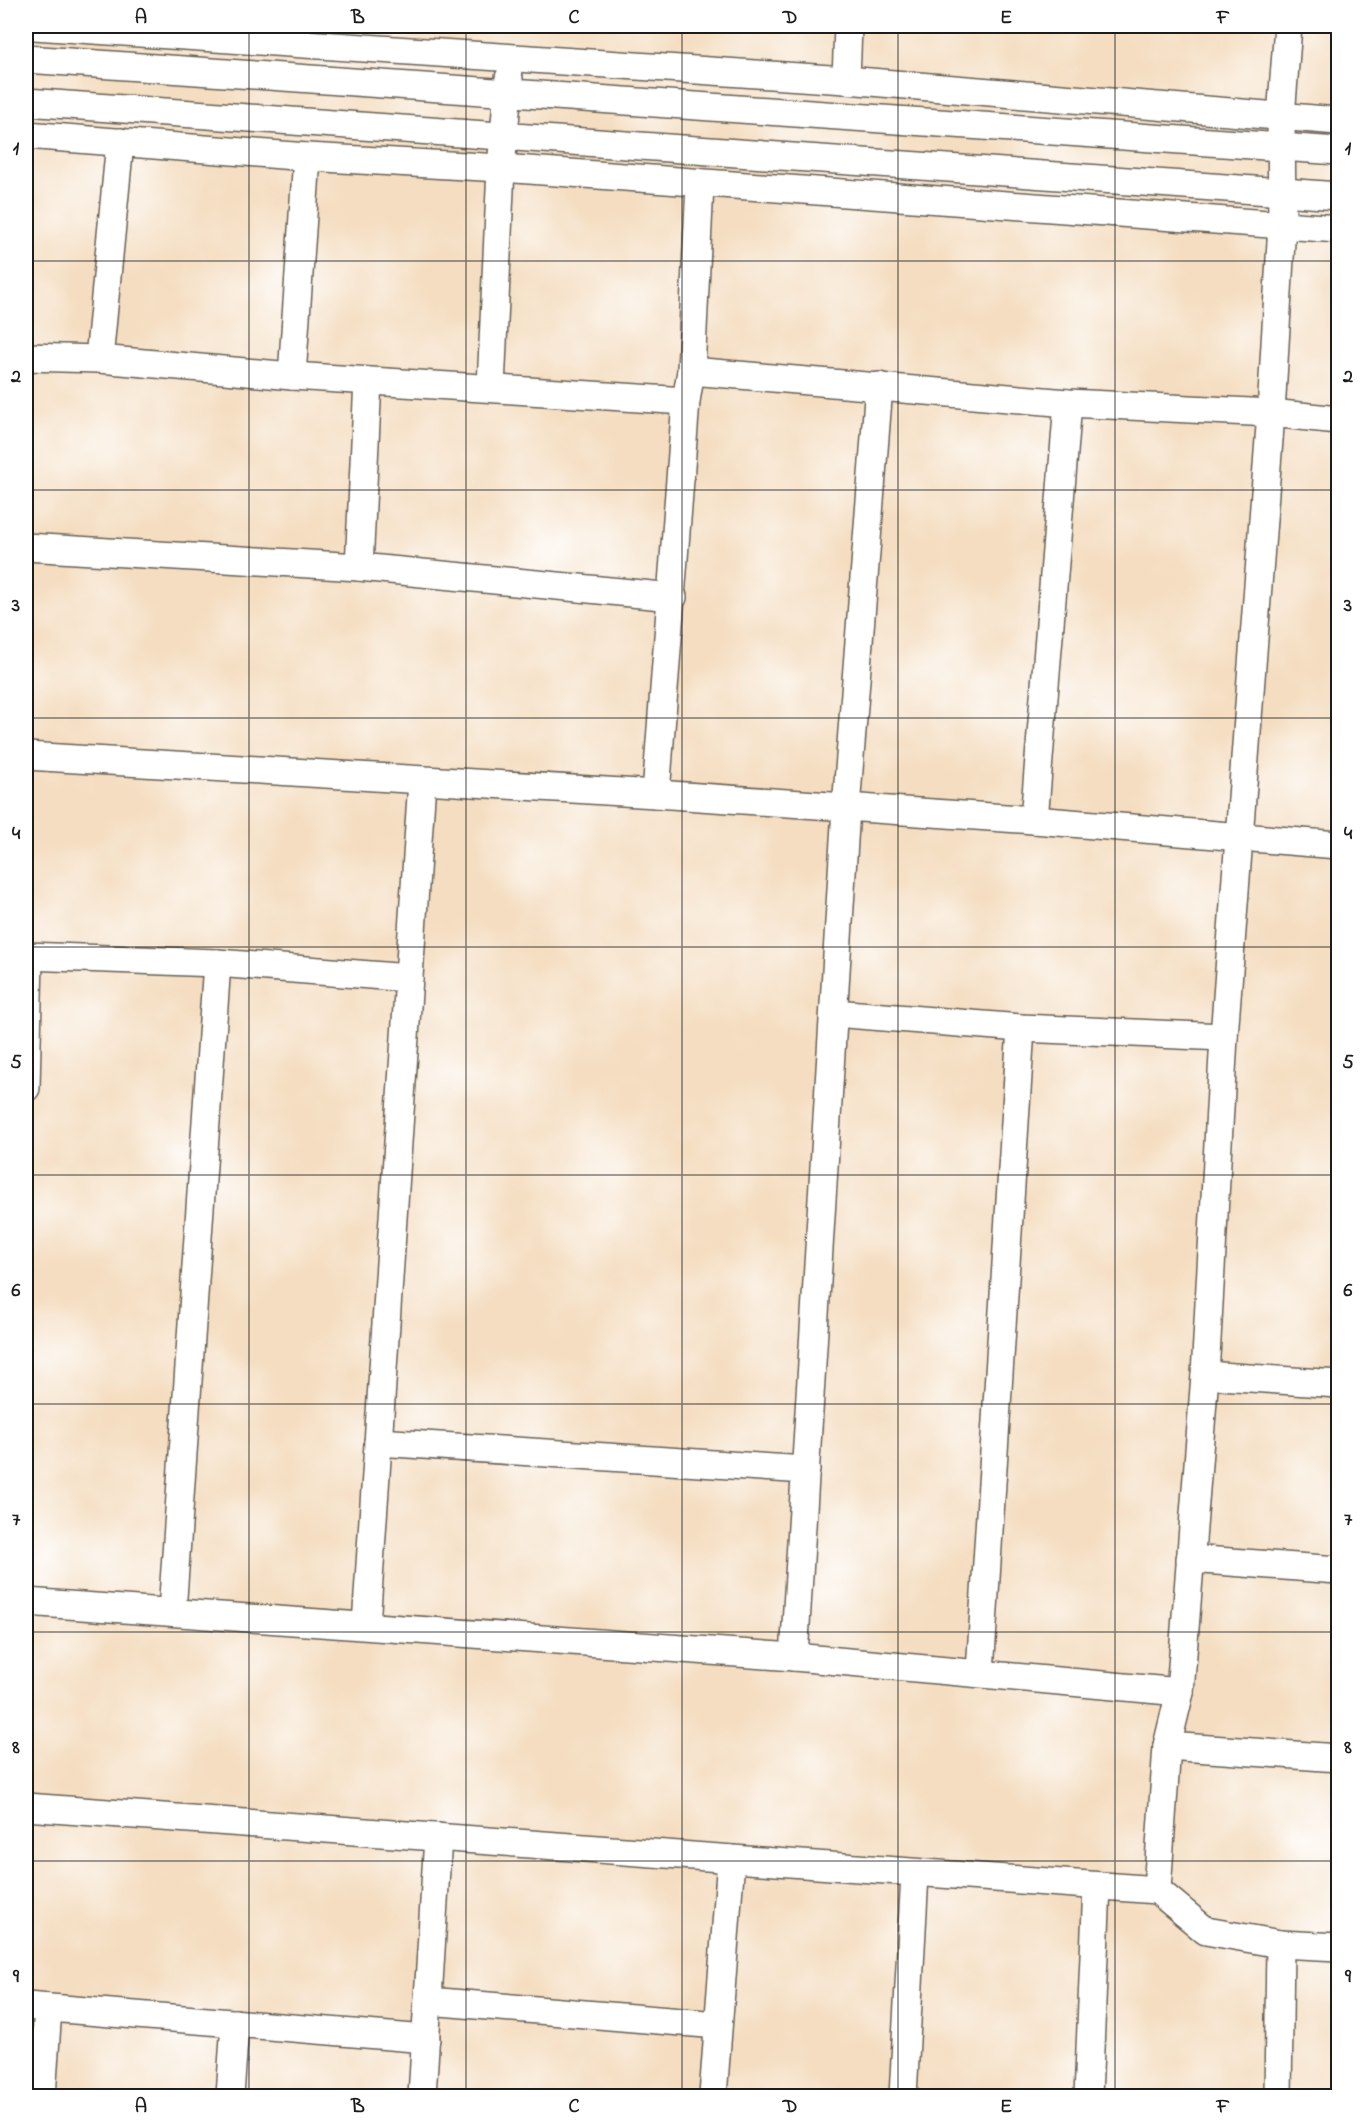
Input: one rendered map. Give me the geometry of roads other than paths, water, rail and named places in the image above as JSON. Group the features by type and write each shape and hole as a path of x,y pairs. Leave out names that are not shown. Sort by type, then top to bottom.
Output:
{"street":[{"path":"34,26 343,36 513,56 846,80 1338,121"},
{"path":"846,80 848,26"},
{"path":"1157,1890 1167,1746 1180,1692 1205,1376 1224,1037 1240,839 1282,224 1281,117 1288,26"},
{"path":"491,387 503,135 506,94 513,56"},
{"path":"26,59 1338,152"},
{"path":"26,102 1338,196"},
{"path":"26,135 307,158 501,168 1338,229"},
{"path":"99,359 120,142"},
{"path":"292,376 307,158"},
{"path":"656,794 673,597 686,401 691,371 700,184"},
{"path":"26,357 99,359 292,376 686,401"},
{"path":"691,371 1068,403 1270,413 1338,420"},
{"path":"359,567 368,381"},
{"path":"794,1657 846,808 879,386"},
{"path":"1034,820 1068,403"},
{"path":"26,547 359,567 673,597"},
{"path":"26,756 422,782 656,794 1034,820 1240,839 1338,845"},
{"path":"366,1625 422,782"},
{"path":"26,1088 27,956 217,963 409,978"},
{"path":"172,1612 217,963"},
{"path":"834,1013 1021,1028 1224,1037"},
{"path":"980,1672 1021,1028"},
{"path":"1205,1376 1338,1384"},
{"path":"378,1442 806,1470"},
{"path":"1190,1559 1338,1570"},
{"path":"26,1602 794,1657 980,1672 1180,1692"},
{"path":"1167,1746 1338,1758"},
{"path":"26,1807 1157,1890 1206,1931 1280,1944 1338,1947"},
{"path":"422,2097 438,1837"},
{"path":"712,2097 731,1859"},
{"path":"903,2097 915,1874"},
{"path":"1088,2097 1097,1886"},
{"path":"1278,2097 1280,1944"},
{"path":"428,2001 718,2025"},
{"path":"42,2097 37,2007 426,2039"},
{"path":"230,2097 236,2023"}]}
